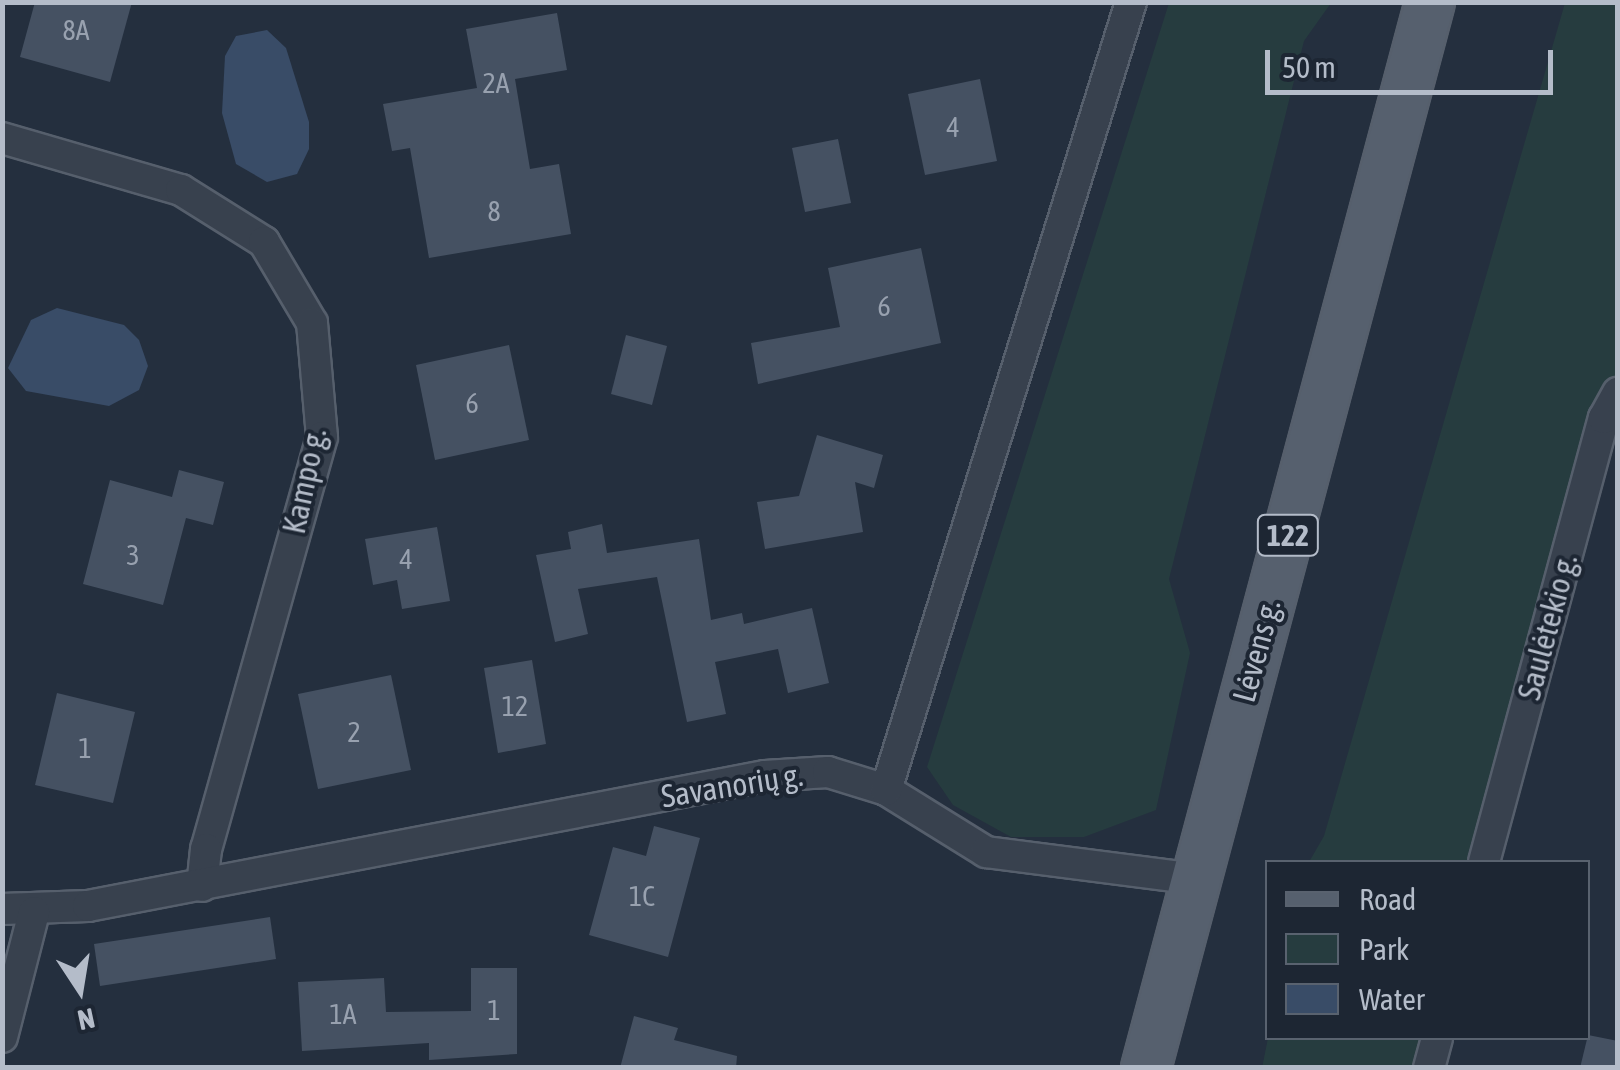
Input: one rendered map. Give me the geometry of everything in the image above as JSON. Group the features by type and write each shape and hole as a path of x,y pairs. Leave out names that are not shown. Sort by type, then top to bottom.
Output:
{"main road":[{"name":"Lėvens g.","path":"1146,1068 1430,2"}],"street":[{"path":"886,790 1131,2"},
{"name":"Kampo g.","path":"2,138 181,190 264,242 312,323 322,437 206,849 202,886"},
{"name":"Saulėtekio g.","path":"1485,860 1604,418 1618,394"},
{"name":"Savanorių g.","path":"2,908 34,912 202,886 765,776 828,772 886,790 986,852 1196,879"},
{"path":"2,1037 34,912"},
{"path":"1429,1068 1436,1040"}],"green space":[{"path":"1169,3 1331,3 1304,41 1169,579 1190,653 1156,810 1084,837 1011,837 953,805 927,767"},
{"path":"1565,3 1617,3 1617,393 1484,860 1310,860 1324,836"},
{"path":"1268,1040 1434,1040 1427,1067 1262,1068"}],"water":[{"path":"267,30 286,48 309,122 309,149 297,174 267,182 236,164 222,113 225,56 236,36"},
{"path":"57,308 124,325 139,340 148,366 139,390 109,406 26,391 8,368 31,320"}],"building":[{"path":"35,2 132,2 110,82 20,57"},
{"path":"557,13 567,70 515,79 530,169 559,164 571,234 429,258 410,148 392,151 383,104 477,88 466,29"},
{"path":"980,79 997,161 925,175 908,94"},
{"path":"838,139 851,203 805,212 792,148"},
{"path":"921,248 941,343 758,384 751,343 840,327 828,268"},
{"path":"626,335 667,346 652,405 611,394"},
{"path":"509,345 529,440 435,460 416,365"},
{"path":"817,435 883,455 874,488 855,482 863,532 765,549 757,502 799,496"},
{"path":"179,470 224,482 213,525 186,518 163,605 83,584 110,480 172,497"},
{"path":"602,524 607,553 699,539 711,620 742,613 744,624 812,608 829,683 788,693 778,649 715,662 726,714 687,722 657,577 578,589 588,634 555,642 536,555 571,549 568,532"},
{"path":"437,527 450,601 402,609 397,580 373,585 365,539"},
{"path":"532,660 546,744 498,753 484,668"},
{"path":"391,675 411,770 318,789 298,694"},
{"path":"57,693 135,712 113,803 35,785"},
{"path":"654,826 700,838 668,957 589,935 613,847 646,856"},
{"path":"270,917 276,959 100,986 94,944"},
{"path":"471,968 517,968 517,1054 429,1060 429,1043 302,1051 298,982 384,978 386,1012 471,1011"},
{"path":"634,1016 678,1028 674,1040 737,1056 736,1068 620,1068"},
{"path":"1590,1035 1618,1041 1618,1068 1580,1068"}]}
